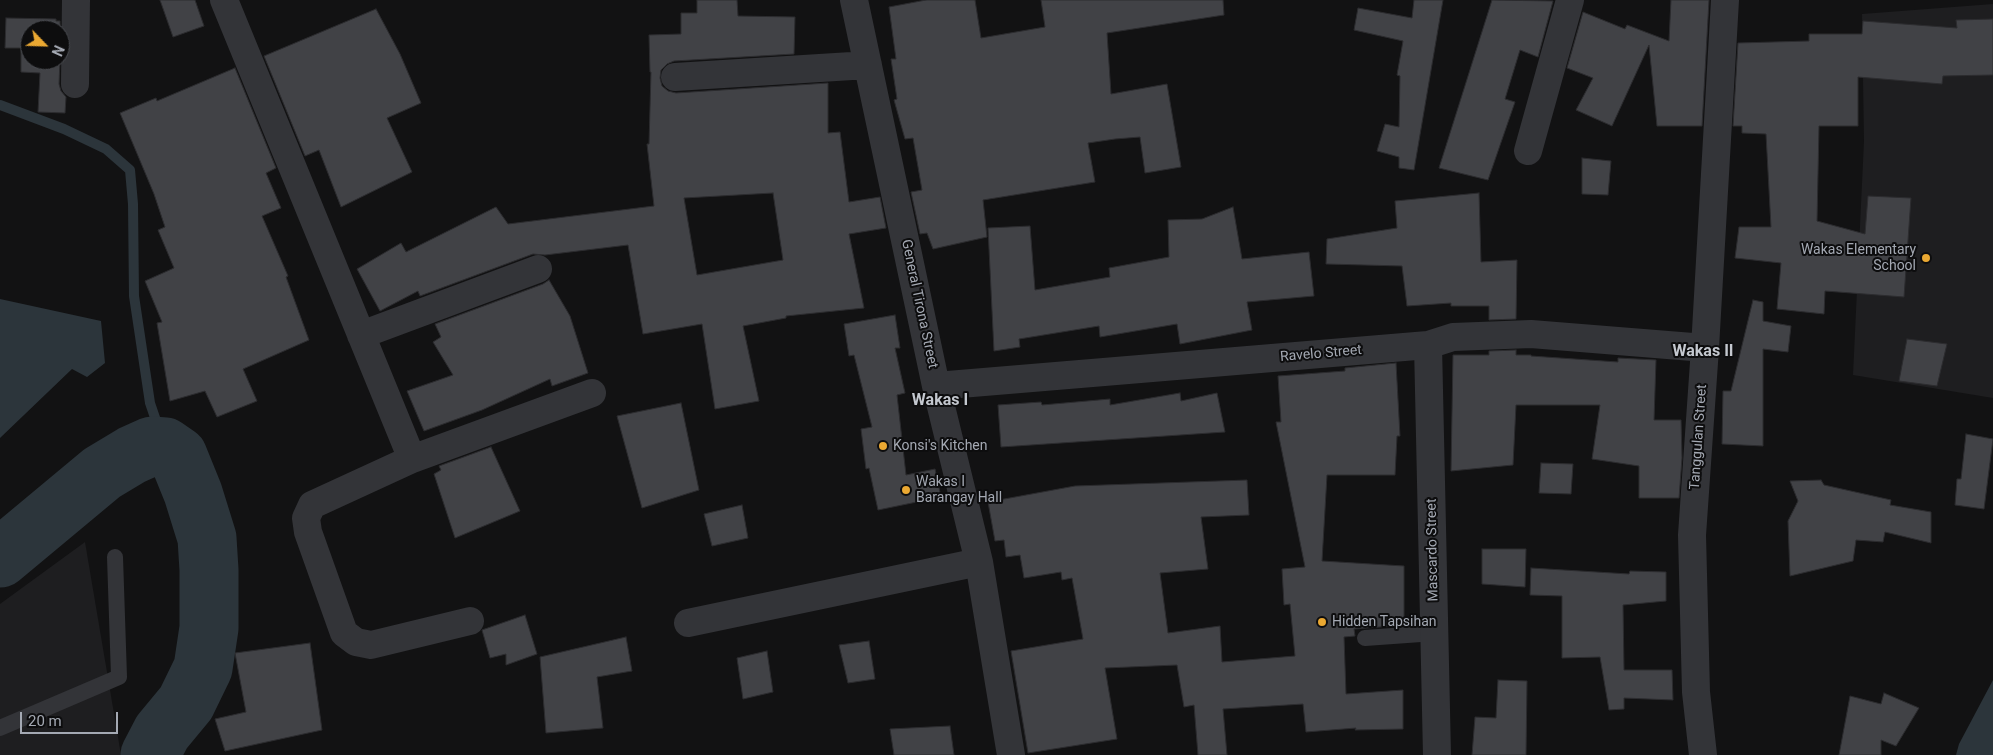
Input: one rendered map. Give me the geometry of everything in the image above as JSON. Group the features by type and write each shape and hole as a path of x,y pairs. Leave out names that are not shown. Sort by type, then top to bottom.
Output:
{"street":[{"path":"76,0 76,84"},
{"path":"224,0 412,459"},
{"name":"General Tirona Street","path":"854,0 936,386 979,562 1011,755"},
{"path":"1528,151 1570,0"},
{"name":"Tanggulan Street","path":"1703,755 1696,692 1692,535 1725,0"},
{"path":"675,77 868,65"},
{"path":"361,335 538,269"},
{"name":"Ravelo Street","path":"936,386 1428,345 1453,337 1532,334 1705,348"},
{"name":"Mascardo Street","path":"1428,345 1437,755"},
{"path":"470,620 371,645 356,642 344,633 308,532 306,518 312,505 412,459 592,393"},
{"path":"688,623 979,562"}],"lane":[{"path":"0,728 119,677 115,556"},
{"path":"1365,638 1435,633"}],"shaded area":[{"name":"Wakas Elementary School","path":"1993,4 1993,398 1853,375 1864,141 1862,14"},
{"path":"0,299 101,321 105,363 87,377 72,369 0,438"},
{"path":"85,542 121,755 0,755 0,604"},
{"path":"1993,680 1993,755 1956,755 1959,744"}],"building":[{"path":"160,0 195,0 204,26 173,37"},
{"path":"697,0 737,0 738,16 795,17 794,54 674,61 667,64 661,70 660,78 662,86 668,91 676,93 828,83 828,133 840,132 849,202 880,197 886,228 849,234 864,308 786,316 786,318 743,326 759,401 715,409 702,324 643,334 628,245 545,255 533,254 420,296 418,291 380,311 357,269 401,243 406,252 496,207 508,224 654,206 647,144 649,144 651,72 649,35 681,34 681,13 697,13","holes":["773,193 783,260 697,275 684,198"]},
{"path":"926,0 975,0 981,38 1045,27 1041,0 1223,0 1224,15 1107,33 1111,94 1167,84 1181,167 1145,173 1140,137 1088,143 1095,182 983,200 987,237 933,249 927,233 920,234 911,192 922,190 913,138 905,139 894,100 897,99 891,59 896,59 889,7"},
{"path":"1414,0 1443,0 1414,170 1399,168 1399,157 1377,151 1385,124 1399,127 1400,76 1397,75 1403,41 1354,30 1358,8 1412,18"},
{"path":"1492,0 1553,1 1538,57 1520,50 1505,99 1515,102 1488,180 1439,168"},
{"path":"1671,0 1709,0 1702,126 1657,126 1649,45 1612,126 1576,110 1593,78 1567,68 1583,12 1625,29 1627,25 1669,41"},
{"path":"376,9 400,54 421,103 387,118 412,172 341,207 319,150 305,156 264,56"},
{"path":"6,18 56,19 20,20 20,48 5,48"},
{"path":"1993,19 1993,75 1943,76 1942,84 1858,77 1858,126 1819,126 1817,221 1865,234 1868,196 1911,198 1904,297 1825,291 1824,314 1777,309 1781,263 1735,258 1739,227 1771,227 1766,134 1742,133 1742,126 1733,126 1738,43 1809,41 1809,34 1862,34 1863,21 1957,28 1956,20"},
{"path":"235,68 276,168 266,173 281,208 262,216 288,276 286,277 309,340 243,369 257,401 217,417 205,391 170,401 157,323 162,322 145,281 174,268 158,230 165,227 154,194 120,113 156,98 157,101"},
{"path":"21,70 60,70 59,84 61,91 66,97 65,113 38,112 40,73 21,72"},
{"path":"1582,158 1611,161 1608,195 1582,194"},
{"path":"1479,193 1481,262 1517,260 1516,319 1489,320 1489,306 1451,306 1451,303 1407,306 1402,266 1326,264 1327,239 1397,228 1395,201"},
{"path":"1233,207 1242,259 1309,252 1314,296 1247,302 1252,330 1180,344 1177,324 1100,337 1099,326 1019,339 1020,347 994,351 988,228 1030,226 1035,290 1110,277 1109,268 1169,257 1168,220 1202,219"},
{"path":"549,280 570,316 588,373 552,386 550,379 482,410 424,431 407,391 453,375 433,342 441,337 435,324 543,284"},
{"path":"1753,300 1763,302 1763,321 1791,326 1788,352 1763,349 1763,446 1722,444 1723,391 1731,391"},
{"path":"895,315 900,348 895,348 905,393 897,395 906,475 935,469 941,497 878,510 869,468 866,469 861,429 872,427 854,355 849,356 844,324"},
{"path":"1907,339 1947,344 1937,386 1899,381"},
{"path":"1516,350 1516,355 1618,362 1618,358 1656,360 1654,420 1681,420 1682,458 1679,498 1639,498 1639,466 1592,459 1600,405 1516,405 1513,465 1451,471 1453,355 1489,355 1489,351"},
{"path":"1396,363 1400,436 1397,436 1395,475 1327,475 1322,561 1404,566 1404,625 1354,629 1355,636 1344,637 1346,694 1403,690 1403,729 1355,730 1356,728 1306,732 1303,704 1223,709 1227,755 1198,755 1194,705 1184,707 1177,665 1105,668 1117,739 1028,753 1011,651 1083,639 1072,578 1062,580 1061,572 1024,578 1020,555 1006,557 1004,540 995,541 988,502 1075,486 1247,480 1249,515 1201,517 1208,569 1160,573 1168,633 1220,626 1222,662 1295,656 1290,604 1284,605 1282,569 1305,567 1276,422 1281,422 1278,376 1345,371 1345,368"},
{"path":"1180,393 1181,401 1217,393 1225,432 1001,447 998,405 1041,402 1042,405 1110,399 1110,405"},
{"path":"681,403 699,490 642,508 617,416"},
{"path":"1966,434 1993,439 1984,509 1955,505 1957,479 1961,479"},
{"path":"491,447 520,511 455,538 434,474 441,470 439,466"},
{"path":"1541,463 1573,464 1571,494 1539,493"},
{"path":"1821,480 1824,485 1891,500 1890,505 1931,512 1931,543 1885,532 1883,542 1856,540 1853,561 1790,576 1788,521 1798,501 1790,481"},
{"path":"742,505 748,538 712,546 704,514"},
{"path":"1482,549 1526,549 1525,587 1482,584"},
{"path":"1531,568 1629,574 1630,571 1666,572 1666,601 1623,605 1624,670 1672,670 1673,700 1624,698 1624,709 1609,710 1600,657 1562,658 1562,596 1530,595"},
{"path":"525,615 537,654 506,665 506,654 490,658 482,630"},
{"path":"626,637 632,671 597,677 603,728 546,733 540,657"},
{"path":"869,641 875,679 848,683 839,645"},
{"path":"310,643 322,730 225,751 215,719 246,712 235,653"},
{"path":"767,651 773,692 743,699 737,658"},
{"path":"1498,680 1527,681 1526,755 1472,755 1475,717 1496,718"},
{"path":"1884,693 1919,708 1896,746 1881,740 1881,755 1839,755 1850,696 1881,704"},
{"path":"950,726 954,755 894,755 890,729"}],"waterway":[{"path":"0,105 64,129 106,149 130,170 133,204 134,296 150,403 165,447"},
{"path":"0,558 102,473 132,455 152,446 165,447 178,456 193,493 207,538 209,628 203,668 186,703 162,732 150,755"}],"place":[{"name":"Wakas Elementary School","path":"1926,258"},
{"name":"Konsi's Kitchen","path":"883,446"},
{"name":"Wakas I Barangay Hall","path":"906,490"},
{"name":"Hidden Tapsihan","path":"1322,622"}],"district":[{"name":"Wakas II","path":"1703,352"},
{"name":"Wakas I","path":"940,401"}]}
